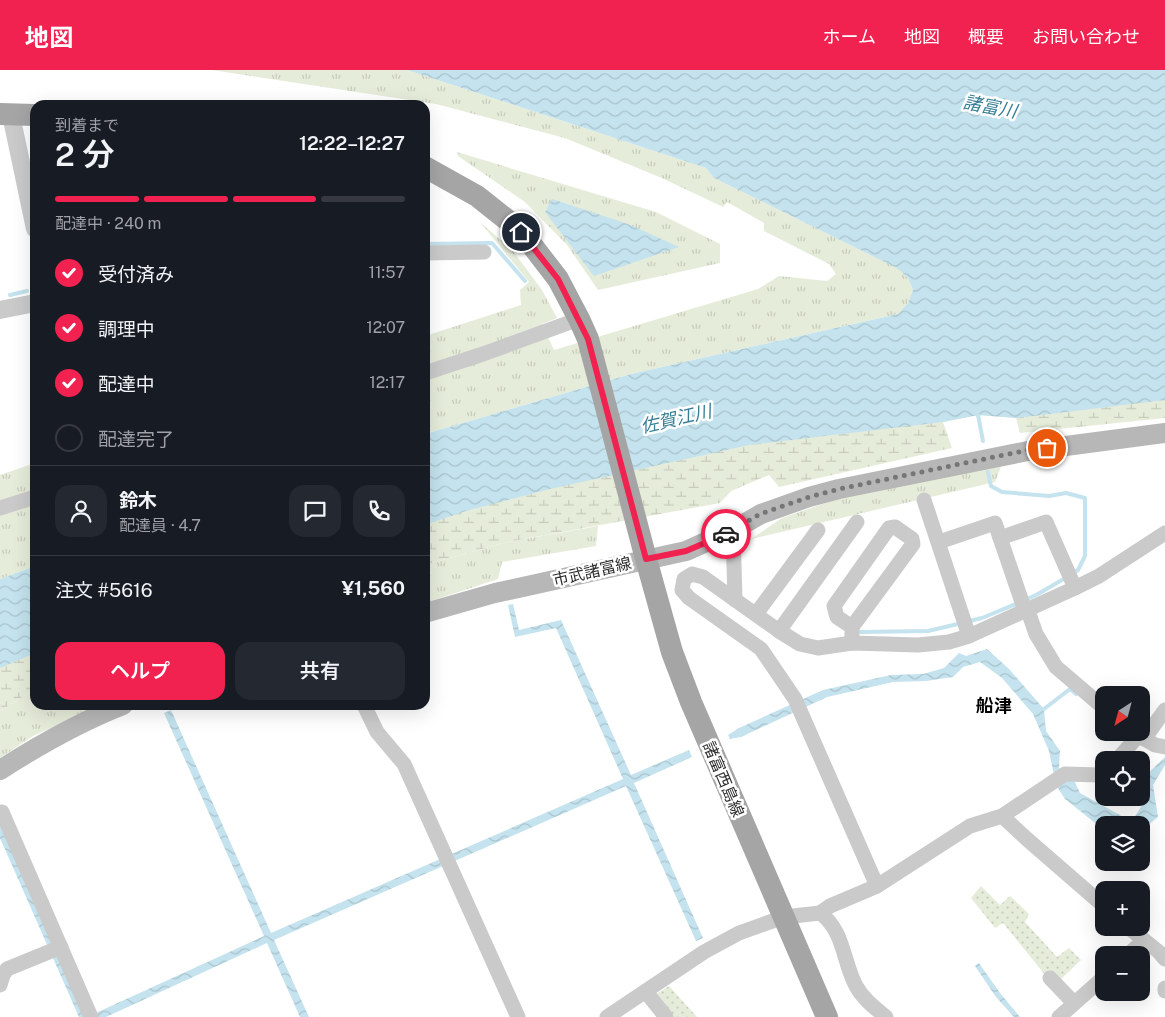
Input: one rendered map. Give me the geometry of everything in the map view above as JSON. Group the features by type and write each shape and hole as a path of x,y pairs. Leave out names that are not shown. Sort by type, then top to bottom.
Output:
{"main road":[{"path":"5,114 30,115"},
{"path":"430,170 477,196 521,232 558,279 584,329"},
{"name":"諸富西島線","path":"584,329 672,652 691,702 827,1017"},
{"name":"市武諸富線","path":"430,612 495,593 686,551 733,530 760,514 839,489 1028,450 1165,433"},
{"path":"0,770 36,747 110,710"}],"street":[{"path":"5,114 30,210"},
{"path":"430,253 484,252"},
{"path":"0,310 30,304"},
{"path":"430,371 483,354 584,329"},
{"path":"0,508 30,499"},
{"path":"924,500 966,627"},
{"path":"779,631 857,522"},
{"path":"1000,538 1046,522 1071,580"},
{"path":"938,542 994,523 1036,634 1056,667 1095,700"},
{"path":"852,627 837,617 834,606 889,528 896,527 912,539 913,544 852,627 852,644"},
{"path":"733,530 735,600"},
{"path":"756,614 818,530"},
{"path":"877,886 798,706 761,649 689,598 682,590 684,579 692,574 703,577 800,644 818,648 852,644 949,642 966,627 1024,605 1071,580 1099,576 1165,533"},
{"path":"366,710 377,732 404,764 445,851 518,1017"},
{"path":"1150,724 1165,710"},
{"path":"1125,751 1134,741"},
{"path":"1147,741 1165,747"},
{"path":"607,1017 704,952 739,933 784,917 820,913 830,906 877,886 970,826 1002,816 1059,776 1095,775"},
{"path":"2,812 56,949 90,1014"},
{"path":"1002,816 1095,898"},
{"path":"820,913 829,919 840,939 856,986 866,999 886,1017"},
{"path":"1139,936 1163,952"},
{"path":"1138,946 1144,940"},
{"path":"0,985 7,969 56,949"},
{"path":"1050,978 1074,1003"},
{"path":"1059,1017 1095,984"},
{"path":"646,992 666,1017"}],"green space":[{"path":"212,70 407,70 706,168 714,178 898,268 908,278 913,290 908,303 898,314 631,374 430,433 430,334 521,305 520,290 529,282 480,222 513,251 542,290 557,318 542,324 554,350 758,289 779,276 827,281 836,274 829,264 764,231 764,223 727,202 723,207 664,179 565,138 430,103 430,100 410,100"},
{"path":"457,152 656,212 720,244 720,263 598,290 567,245 525,202 458,156"},
{"path":"1165,374 1165,418 1020,433 1016,418 978,415 943,422 952,448 779,487 769,475 731,491 720,503 503,543 430,564 430,513 828,410"},
{"path":"1002,464 995,482 751,539 782,518 846,496"},
{"path":"30,465 30,568 0,579 0,475"},
{"path":"598,526 596,546 502,562 498,579 430,601 430,564 503,543"},
{"path":"30,637 30,692 0,711 0,646"},
{"path":"30,692 30,710 92,710 33,736 0,758 0,711"},
{"path":"981,886 1000,905 1010,896 1029,914 1025,922 1057,957 1069,948 1081,960 1059,981 1046,976 1003,923 995,928 971,898"},
{"path":"669,986 697,1017 670,1017 653,996"}],"water":[{"path":"407,70 1165,70 1165,400 1017,418 978,415 943,422 749,445 550,489 466,511 430,523 430,433 631,374 898,314 908,303 913,290 908,278 897,268 714,178 706,168"},
{"path":"552,199 628,224 679,247 594,276 545,212"},
{"path":"30,568 30,655 0,668 0,579"},
{"path":"513,604 519,630 561,620 631,775 689,750 692,757 634,783 703,938 696,941 626,786 274,940 309,1017 300,1017 267,943 106,1017 87,1017 264,936 164,713 171,710 271,933 623,779 556,628 515,637 508,605"},
{"path":"987,649 1009,669 1044,709 1046,731 1060,751 1059,767 1063,778 1073,778 1080,793 1095,801 1095,806 1104,806 1122,816 1095,816 1095,823 1065,799 1056,785 1049,751 1033,714 1002,678 980,662 963,667 953,677 926,681 893,682 827,697 741,737 730,739 728,735 739,728 823,690 891,675 923,674 944,668 959,653 966,656"},
{"path":"1165,757 1165,765 1153,785 1158,817 1150,824 1150,816 1135,816 1142,806 1150,806 1150,771"},
{"path":"0,822 87,1017 79,1017 0,838"},
{"path":"979,963 1020,1017 1014,1017 996,997 975,966"}],"waterway":[{"path":"430,244 492,243 525,281"},
{"path":"10,295 27,291"},
{"path":"978,415 983,441"},
{"path":"988,472 991,486 1002,492 1049,496 1066,493 1085,498 1085,556 1078,570 1073,573"},
{"path":"1025,600 1067,577"},
{"path":"969,621 982,618 1018,603"},
{"path":"860,632 928,631 962,623"},
{"path":"1044,709 1070,689 1076,694"}],"way so far":[{"path":"726,534 760,514 809,497 839,489 1028,450 1047,448"}],"district":[{"name":"船津","path":"994,706"}],"route":[{"path":"521,232 558,279 588,339 646,559 686,551 726,534"}],"water label":[{"name":"諸富川","path":"990,107"},
{"name":"佐賀江川","path":"676,419"}]}
